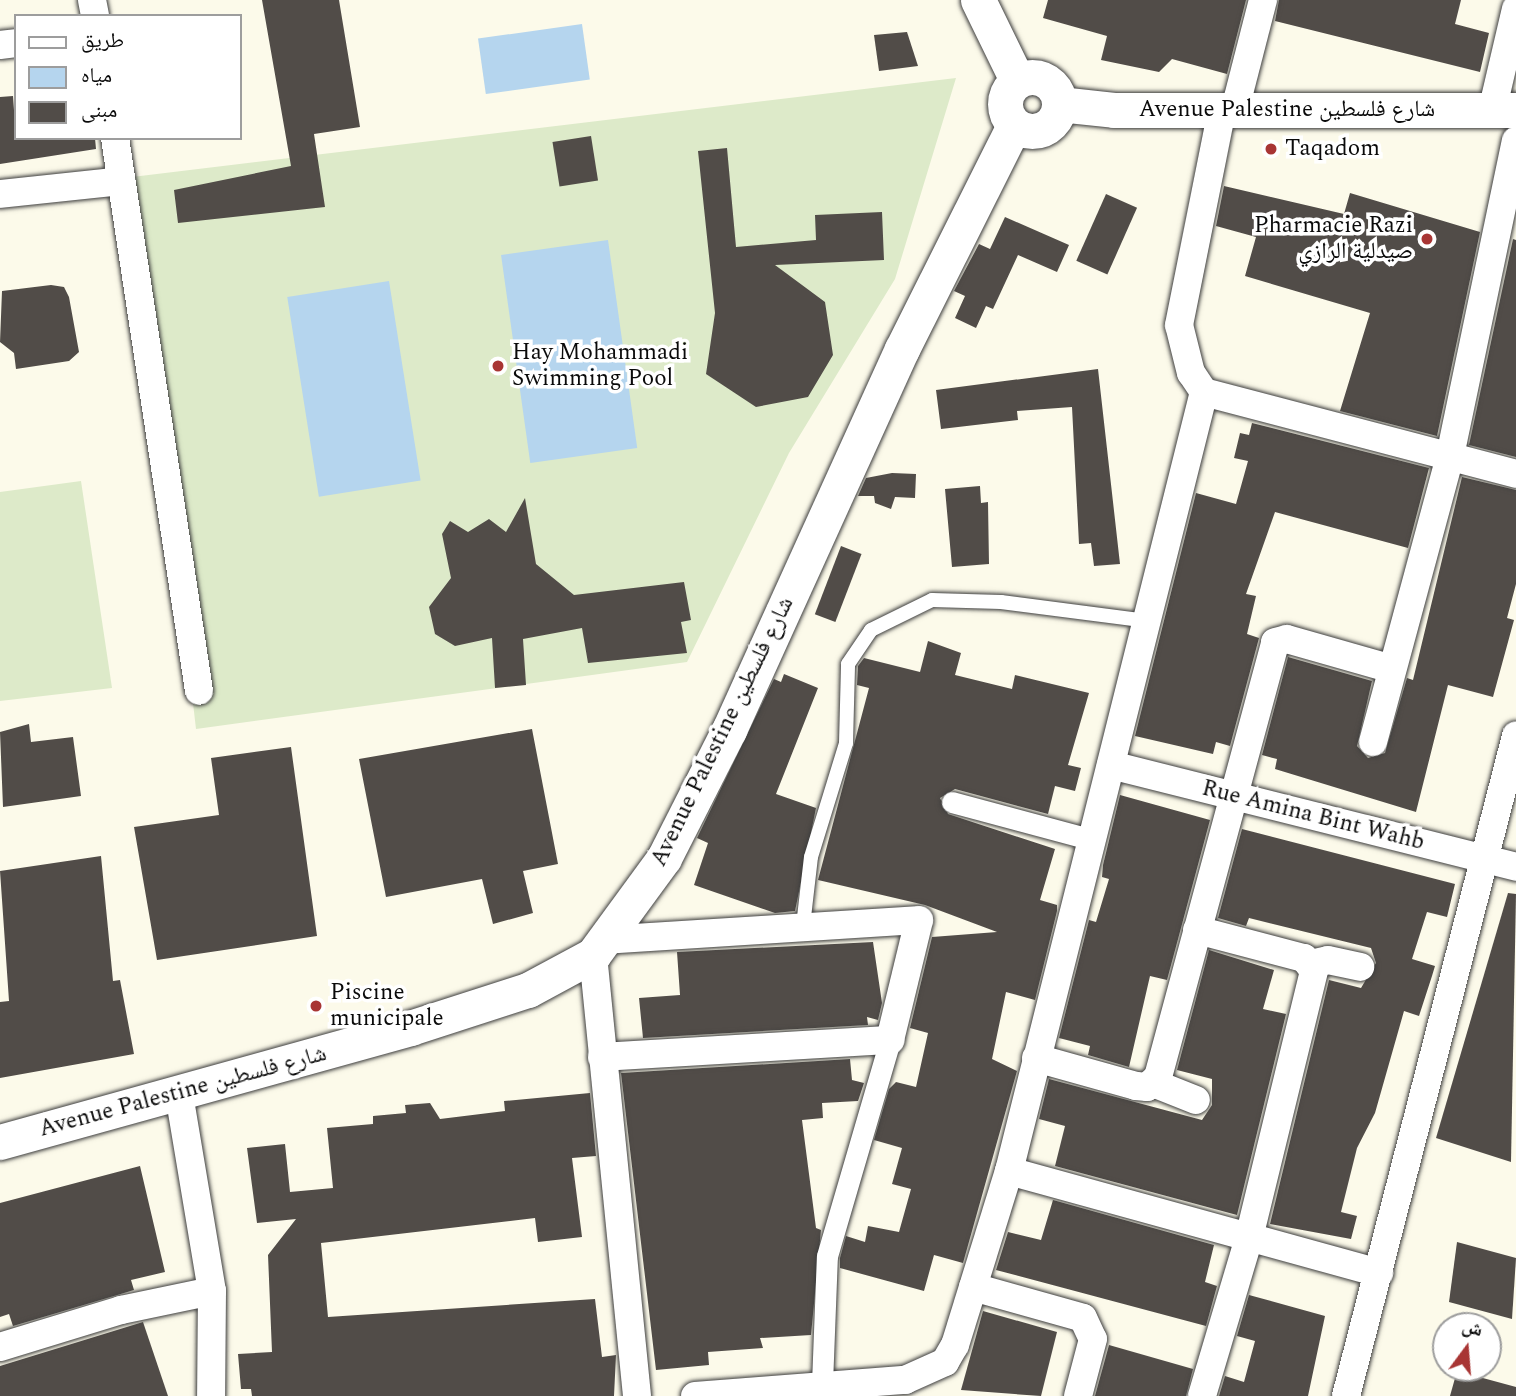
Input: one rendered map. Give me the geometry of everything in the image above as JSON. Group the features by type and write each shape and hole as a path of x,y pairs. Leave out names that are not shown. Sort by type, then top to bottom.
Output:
{"street":[{"path":"978,0 1017,80"},
{"path":"1262,0 1228,109 1179,325 1191,373 1205,392 1516,474"},
{"path":"1504,110 1516,9"},
{"path":"1045,79 1059,104 1048,126 1036,131 1014,125 1004,106 1017,80 1045,79"},
{"name":"Avenue Palestine شارع فلسطين","path":"1059,104 1228,109 1504,110"},
{"name":"Avenue Palestine شارع فلسطين","path":"0,1142 179,1094 528,990 599,948 664,858 729,730 902,349 1014,125"},
{"path":"115,140 199,691"},
{"path":"1373,742 1450,456 1516,141"},
{"path":"0,194 121,181"},
{"path":"695,1396 822,1384 857,1390 905,1380 945,1363 973,1287 1009,1171 1089,839 1111,765 1205,392"},
{"path":"1153,1083 1235,796 1275,642 1287,639 1392,669"},
{"path":"1346,1396 1516,736"},
{"name":"Rue Amina Bint Wahb","path":"1111,765 1516,867"},
{"path":"952,802 1089,839"},
{"path":"637,1396 603,1057 599,948 803,926 919,920 890,1040 827,1256 822,1384"},
{"path":"1197,930 1311,964 1328,960 1360,967"},
{"path":"1202,1396 1249,1238 1309,999 1311,964"},
{"path":"603,1057 890,1040"},
{"path":"1036,1058 1136,1086 1153,1083 1196,1101"},
{"path":"179,1094 212,1291 211,1396"},
{"path":"1009,1171 1379,1273"},
{"path":"973,1287 1083,1318 1093,1339 1078,1396"},
{"path":"0,1347 121,1310 212,1291"}],"lane":[{"path":"803,926 811,857 846,743 848,664 872,629 932,600 1001,602 1147,621"}],"green space":[{"name":"Hay Mohammadi Swimming Pool","path":"956,78 895,279 789,453 687,662 196,729 132,177"},
{"path":"81,481 112,688 0,701 0,492"}],"water":[{"path":"582,24 590,79 486,94 478,39"},
{"path":"608,240 637,448 530,463 501,255"},
{"path":"389,281 421,481 319,497 287,297"}],"building":[{"path":"262,0 339,0 360,127 314,134 325,207 178,223 174,190 291,166"},
{"path":"1048,0 1246,0 1227,74 1172,59 1159,72 1101,60 1107,36 1043,18"},
{"path":"1279,0 1461,0 1455,24 1489,33 1480,72 1275,21"},
{"path":"907,32 918,66 879,71 874,35"},
{"path":"13,96 14,140 95,140 96,149 0,164 0,97"},
{"path":"591,136 598,180 560,187 552,142"},
{"path":"727,148 736,247 816,240 815,215 882,212 884,260 775,265 825,302 833,355 808,397 756,407 706,374 715,313 698,151"},
{"path":"1224,186 1344,214 1350,193 1480,232 1437,436 1340,411 1370,313 1245,276 1256,237 1216,226"},
{"path":"1106,194 1137,208 1107,275 1076,261"},
{"path":"1005,217 1069,245 1057,272 1018,255 993,309 986,306 976,328 955,318 965,296 954,291 979,244 990,249"},
{"path":"1513,239 1516,240 1516,457 1469,445"},
{"path":"51,285 64,287 69,297 79,352 69,361 16,369 14,353 0,342 2,291"},
{"path":"1098,369 1120,564 1094,566 1091,543 1079,544 1072,407 1017,411 1018,420 941,429 936,390"},
{"path":"1252,423 1429,468 1408,548 1275,512 1246,594 1256,596 1247,634 1259,638 1230,746 1216,742 1213,754 1135,736 1196,493 1236,504 1248,461 1234,458 1240,433 1249,435"},
{"path":"892,473 916,474 915,498 895,497 891,509 875,503 874,496 858,496 866,478"},
{"path":"1462,477 1516,490 1516,584 1507,618 1514,620 1493,697 1448,685 1416,812 1275,769 1277,759 1262,755 1288,657 1372,681 1357,746 1368,758 1385,753 1407,678 1413,680"},
{"path":"980,486 981,503 988,502 989,564 952,567 945,489"},
{"path":"525,498 536,564 574,595 684,582 691,620 681,622 687,653 588,663 582,628 523,639 526,685 495,688 492,638 455,646 435,634 429,607 451,578 442,534 450,521 468,532 489,519 506,532"},
{"path":"841,546 862,554 835,622 815,614"},
{"path":"928,641 961,653 955,675 1012,689 1015,675 1089,693 1068,765 1081,768 1075,791 1055,786 1048,814 955,789 940,798 948,814 1055,849 1040,900 1057,905 1057,911 1035,1000 1006,992 992,1059 1017,1071 963,1263 934,1255 924,1291 840,1268 840,1258 846,1236 865,1242 868,1226 899,1232 911,1189 892,1184 902,1148 874,1140 889,1089 896,1082 916,1087 928,1033 910,1028 932,937 997,932 925,905 818,880 869,688 857,685 858,666 864,658 920,672"},
{"path":"784,674 818,688 776,794 816,808 795,911 775,913 694,885 708,843 697,838 774,679 781,682"},
{"path":"29,724 31,742 73,737 81,796 3,807 0,732"},
{"path":"532,729 558,864 523,871 533,913 493,924 482,879 386,897 359,759"},
{"path":"291,747 317,936 157,960 134,827 219,815 211,758"},
{"path":"1120,795 1210,820 1167,980 1150,976 1129,1067 1088,1055 1090,1046 1059,1038 1089,920 1096,922 1109,879 1102,877 1103,865"},
{"path":"1242,829 1455,884 1447,917 1427,912 1412,959 1435,966 1419,1016 1404,1011 1375,1113 1357,1148 1341,1212 1357,1216 1351,1239 1270,1224 1329,980 1361,988 1376,963 1371,948 1249,918 1246,926 1218,918"},
{"path":"101,856 113,981 120,980 134,1054 0,1078 0,1002 9,1001 0,871"},
{"path":"1508,893 1516,894 1511,1162 1436,1138"},
{"path":"873,942 882,1003 878,1020 867,1017 868,1025 643,1038 639,998 680,995 677,952"},
{"path":"1209,950 1274,970 1263,1009 1286,1014 1237,1215 1055,1166 1065,1126 1039,1119 1049,1079 1202,1120 1212,1105 1212,1079 1177,1070"},
{"path":"850,1059 852,1080 864,1083 858,1101 822,1103 823,1118 802,1120 816,1228 821,1230 811,1335 760,1338 763,1348 708,1352 709,1365 656,1370 621,1073"},
{"path":"590,1093 596,1156 572,1158 582,1237 538,1242 535,1218 321,1243 328,1317 595,1299 602,1357 616,1355 614,1396 252,1396 251,1389 241,1389 238,1354 272,1352 268,1255 296,1219 257,1223 247,1148 285,1144 290,1192 333,1188 327,1128 373,1124 373,1116 406,1113 405,1105 430,1103 440,1119 505,1111 504,1101"},
{"path":"140,1166 165,1272 131,1280 134,1290 13,1326 9,1314 0,1317 0,1203"},
{"path":"1053,1200 1214,1245 1205,1282 1217,1286 1206,1326 996,1270 1008,1232 1041,1240"},
{"path":"1457,1242 1516,1258 1512,1319 1502,1316 1502,1312 1486,1312 1449,1302"},
{"path":"1249,1295 1325,1316 1308,1396 1219,1396 1225,1376 1244,1382 1255,1341 1237,1336"},
{"path":"983,1311 1057,1332 1041,1396 961,1390"},
{"path":"143,1322 168,1396 0,1396 0,1366"},
{"path":"1109,1345 1193,1369 1186,1396 1095,1396"},
{"path":"1454,1382 1498,1382 1516,1387 1516,1396 1450,1396"}],"place":[{"name":"Taqadom","path":"1271,149"},
{"name":"Pharmacie Razi صيدلية الرازي","path":"1427,239"},
{"name":"Hay Mohammadi Swimming Pool","path":"498,366"},
{"name":"Piscine municipale","path":"316,1006"}]}
